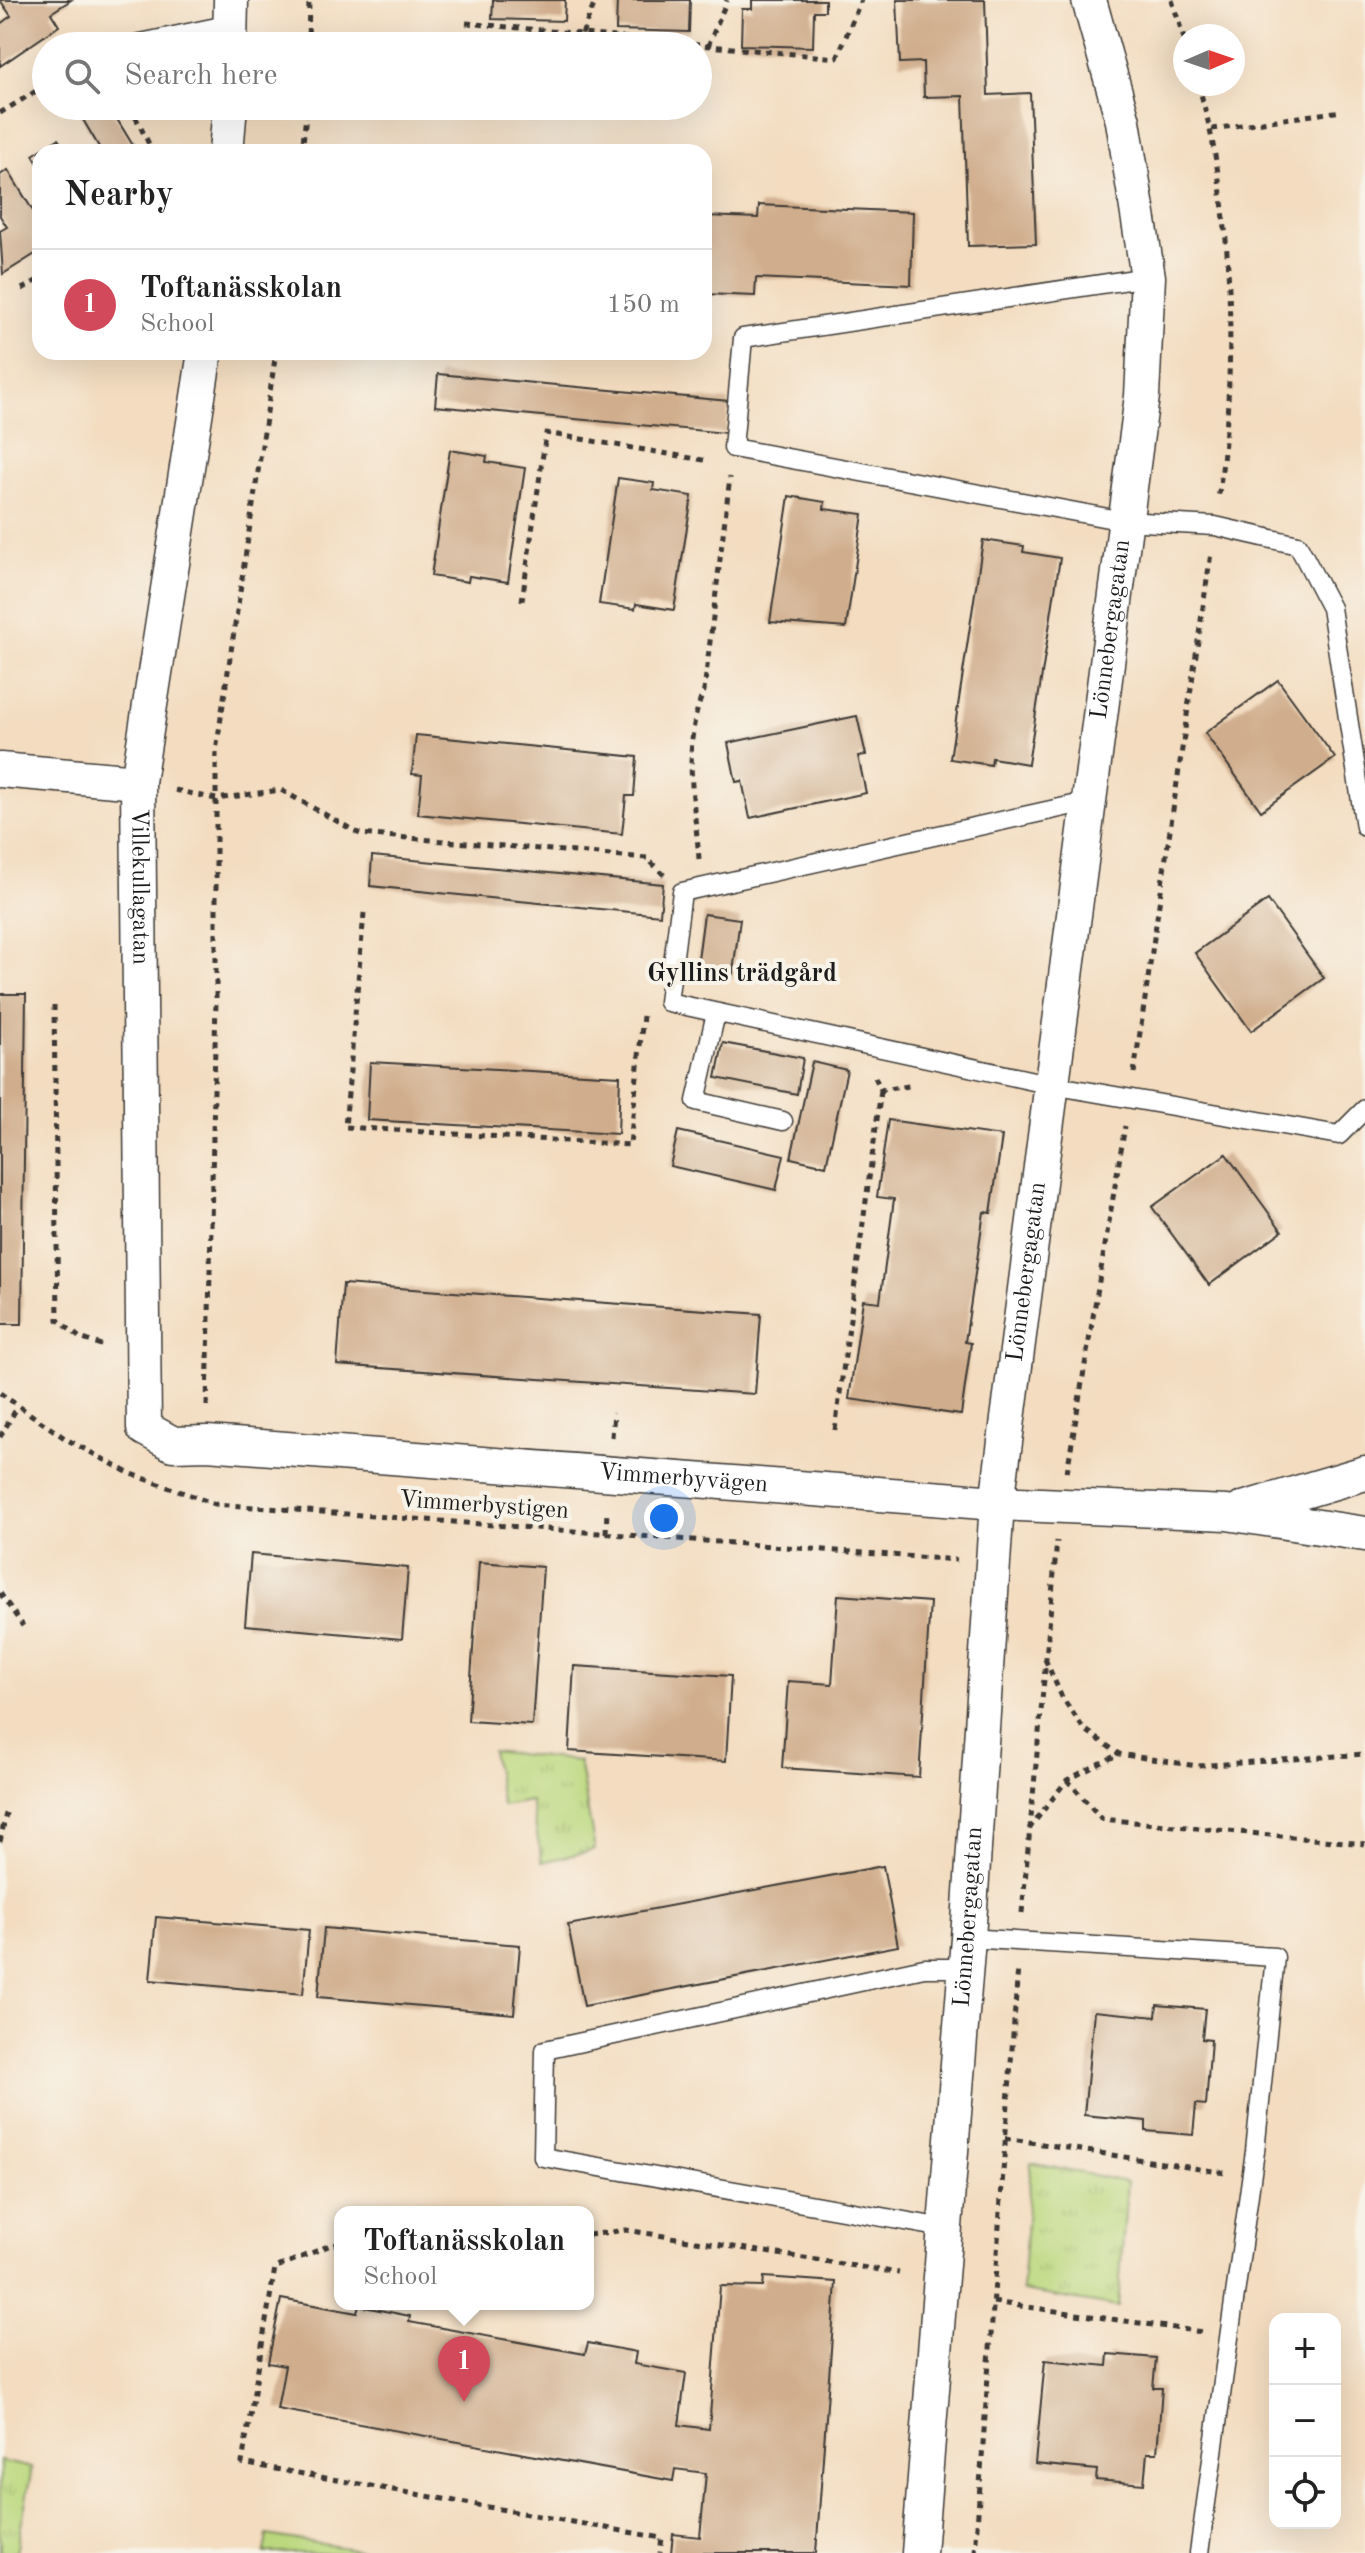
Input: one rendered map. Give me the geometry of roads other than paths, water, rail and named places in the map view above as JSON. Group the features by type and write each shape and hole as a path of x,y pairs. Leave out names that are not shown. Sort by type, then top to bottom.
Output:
{"street":[{"name":"Lönnebergagatan","path":"919,2553 966,1953 997,1503 1142,396 1148,277 1123,121 1089,0"},
{"path":"227,144 229,120"},
{"name":"Villekullagatan","path":"144,1428 138,782 204,360"},
{"path":"0,770 138,782"},
{"name":"Vimmerbyvägen","path":"144,1428 173,1444 207,1443 997,1503 1227,1513 1365,1534"},
{"name":"Vimmerbyvägen","path":"1227,1513 1365,1473"}],"lane":[{"path":"190,32 231,23"},
{"path":"1148,277 743,338 732,456 1124,521 1215,526 1298,545 1331,608 1365,827"},
{"path":"1087,802 682,892 668,1002 1052,1085 1339,1135 1365,1109"},
{"path":"716,1013 696,1101 783,1121"},
{"path":"944,2228 543,2157 545,2050 924,1968 966,1953 1020,1941 1275,1957 1252,2177 1199,2553"}],"place":[{"name":"Toftanässkolan","path":"464,2402"}],"district":[{"name":"Gyllins trädgård","path":"742,974"}]}
